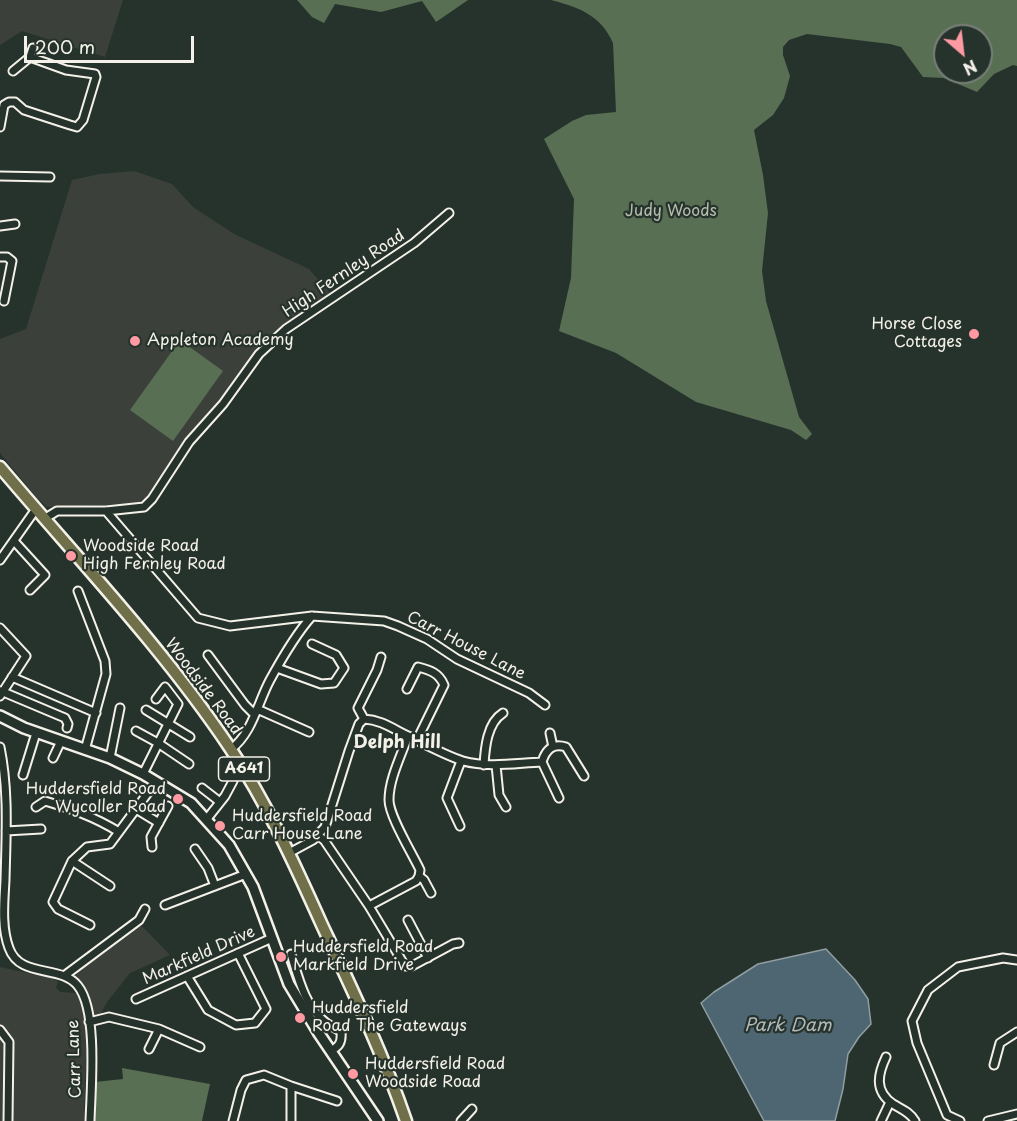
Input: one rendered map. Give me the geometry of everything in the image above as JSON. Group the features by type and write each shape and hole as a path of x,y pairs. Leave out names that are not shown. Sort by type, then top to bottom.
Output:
{"main road":[{"name":"Woodside Road","path":"0,468 169,664 231,749 289,853 357,999 406,1121"},
{"path":"0,716 36,733 110,758 143,774 191,803 229,845 254,887 289,984 378,1121"}],"street":[{"path":"13,71 30,57 33,48"},
{"path":"0,127 2,103 9,102 15,102 24,110 70,125 77,127 82,123 95,74 66,70 30,57"},
{"path":"0,176 50,177"},
{"name":"High Fernley Road","path":"44,519 57,511 106,511 144,507 152,499 189,442 223,404 259,354 286,329 414,243 449,213"},
{"path":"0,226 15,224"},
{"path":"3,301 12,261 4,257"},
{"path":"0,560 36,509"},
{"name":"Carr House Lane","path":"106,511 198,618 230,626 312,616 369,619 398,626 427,639 457,659 529,693 545,705"},
{"path":"14,541 45,575 30,590"},
{"path":"78,591 105,661 106,674 85,750"},
{"path":"231,749 247,733 255,711 277,668 299,630 312,616"},
{"path":"0,628 26,656 1,693 65,718 67,728"},
{"path":"277,668 321,684 334,683 344,668 336,654 312,644"},
{"path":"208,655 244,705 309,732"},
{"path":"364,719 358,708 381,657"},
{"path":"407,689 418,667 433,672 444,685 417,740"},
{"path":"12,677 96,713"},
{"path":"143,774 178,704 165,687 156,699"},
{"path":"110,758 120,708"},
{"path":"146,710 190,737"},
{"path":"484,765 491,730 495,720 503,713"},
{"path":"364,719 389,725 461,760 484,765 542,762"},
{"path":"289,853 307,844 325,827 359,724 364,719"},
{"path":"136,731 159,743 189,764"},
{"path":"23,775 36,733"},
{"path":"550,733 553,747"},
{"path":"369,906 416,880 419,876 420,870 392,813 389,801 395,773 408,736"},
{"path":"53,758 61,741"},
{"path":"559,798 542,762 545,752 553,747 561,746 570,751 584,776"},
{"path":"0,747 3,816 6,831 2,906 9,949 16,959 29,968 64,976 139,920 145,909"},
{"path":"460,826 447,798 461,760"},
{"path":"496,765 499,795 506,807"},
{"path":"206,820 233,781"},
{"path":"90,925 58,909 53,902 72,861 87,848 110,844 156,782"},
{"path":"202,788 220,802"},
{"path":"36,807 45,801 72,809 99,820 119,832"},
{"path":"152,847 151,837 168,806"},
{"path":"136,809 159,823"},
{"path":"6,831 41,828"},
{"path":"318,836 324,840 369,906 405,966 412,966 459,943"},
{"path":"195,849 208,868 215,886"},
{"path":"72,861 110,886"},
{"path":"165,905 246,874"},
{"path":"419,876 431,893"},
{"path":"408,920 428,958"},
{"name":"Markfield Drive","path":"136,999 272,938"},
{"path":"187,976 208,1010 236,1025 255,1023 266,1009 238,954"},
{"path":"291,954 303,989 314,1009 325,1023 341,1032 342,1040 339,1046 331,1051"},
{"path":"960,1121 947,1116 917,1043 912,1021 928,990 958,967 1003,958 1017,960"},
{"name":"Carr Lane","path":"64,976 77,984 85,997 89,1022 90,1121"},
{"path":"89,1022 109,1017 159,1029 200,1047"},
{"path":"149,1049 159,1029"},
{"path":"0,1030 9,1042 8,1121"},
{"path":"994,1065 1000,1043 1017,1032"},
{"path":"886,1057 878,1079 880,1087 890,1102 911,1115 915,1121"},
{"path":"233,1121 246,1080 264,1075 336,1101"},
{"path":"291,1086 291,1121"},
{"path":"881,1121 890,1102"},
{"path":"461,1121 472,1109"},
{"path":"988,1121 1017,1114"}],"shaded area":[{"path":"0,0 123,0 105,57 22,31 0,45"},
{"name":"Appleton Academy","path":"134,171 172,184 193,207 234,234 309,269 331,294 268,342 150,497 134,504 47,507 0,453 0,339 26,329 72,180 100,174"},
{"path":"137,921 170,955 130,973 107,1002 97,1021 87,1025 84,1121 0,1121 0,967 32,974 54,975 54,980 58,981 56,988 60,992 77,993 84,988 75,976"}],"green space":[{"path":"297,0 468,0 436,22 422,1 381,12 335,4 324,23 312,17"},
{"name":"Judy Woods","path":"551,0 1017,0 1017,66 1013,65 993,75 993,24 933,24 933,77 923,77 901,47 890,44 807,34 789,40 783,47 783,55 790,76 784,98 773,115 754,130 768,213 762,271 766,301 799,417 812,434 806,440 791,430 696,402 616,353 559,331 571,278 574,199 544,139 586,115 616,112 613,43 602,25 579,9"},
{"name":"Judy Woods","path":"958,84 985,84 977,92"},
{"path":"180,340 223,371 173,441 130,410"},
{"path":"122,1068 210,1084 202,1121 94,1121 95,1082 123,1079"}],"water":[{"name":"Park Dam","path":"826,949 855,980 868,999 871,1024 848,1054 835,1121 764,1121 701,1003 758,964"}],"place":[{"name":"Horse Close Cottages","path":"974,334"},
{"name":"Appleton Academy","path":"135,341"},
{"name":"Woodside Road High Fernley Road","path":"71,556"},
{"name":"Huddersfield Road Wycoller Road","path":"178,799"},
{"name":"Huddersfield Road Carr House Lane","path":"220,826"},
{"name":"Huddersfield Road Markfield Drive","path":"281,957"},
{"name":"Huddersfield Road The Gateways","path":"300,1018"},
{"name":"Huddersfield Road Woodside Road","path":"353,1074"}],"district":[{"name":"Delph Hill","path":"397,743"}]}
